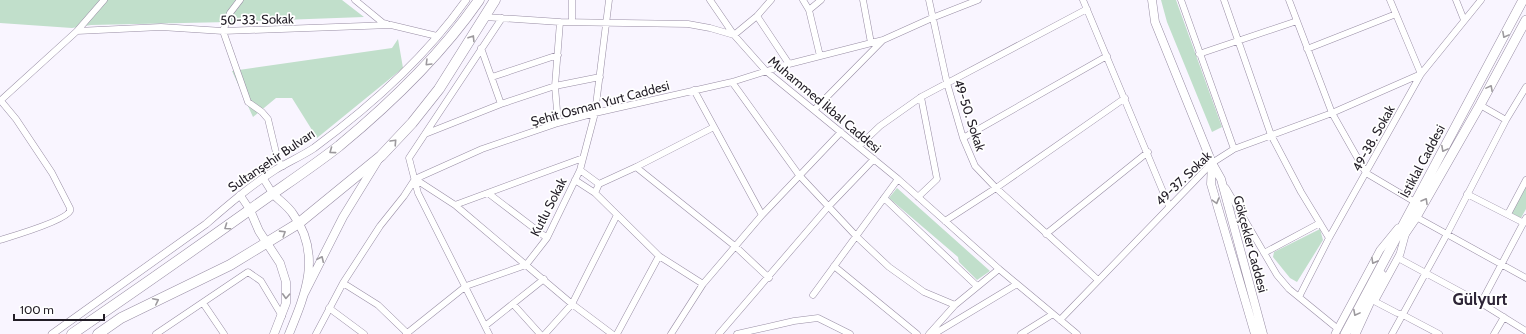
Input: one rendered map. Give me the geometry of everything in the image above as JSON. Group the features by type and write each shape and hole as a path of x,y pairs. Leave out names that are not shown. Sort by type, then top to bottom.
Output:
{"highway":[{"name":"Sultanşehir Bulvarı","path":"72,334 273,194 339,146 389,102 434,57 465,20 479,0"},
{"path":"98,334 121,318 230,265 299,223 381,156 427,104 459,58 495,0"}],"main road":[{"name":"Gökçekler Caddesi","path":"1152,0 1155,22 1212,163 1221,179 1263,334"},
{"name":"İstiklal Caddesi","path":"1339,332 1406,219 1523,0"},
{"name":"İstiklal Caddesi","path":"1356,334 1391,257 1523,35 1526,20"},
{"path":"289,334 304,294 343,218 381,156"},
{"name":"Gökçekler Caddesi","path":"1212,163 1211,184 1255,334"},
{"path":"273,194 290,209 299,223 307,242 310,263 304,294"},
{"path":"250,210 259,232 280,264 286,282 286,298 282,316 274,334"}],"street":[{"path":"0,240 56,221 66,216 70,211 70,208 52,173 16,119 1,101 77,31 104,0"},
{"path":"240,0 230,13 223,31 248,102 262,112 268,119 278,161 283,166"},
{"path":"355,0 384,23 391,25"},
{"name":"Sultanşehir Bulvarı","path":"52,334 206,224 240,195 263,178 313,148 356,116 398,79 437,36 466,0"},
{"path":"572,0 572,22"},
{"name":"Kutlu Sokak","path":"526,265 547,238 580,170 595,112 609,0"},
{"name":"Muhammed İkbal Caddesi","path":"710,0 734,35 766,71 898,179 999,269 1074,333"},
{"path":"485,17 560,22 688,24 710,28 734,35 757,16 771,0"},
{"path":"803,0 809,10 820,56"},
{"path":"809,10 821,0"},
{"path":"863,0 871,43"},
{"name":"49-50. Sokak","path":"929,0 947,82 963,138 975,166 996,188 1098,280"},
{"path":"814,110 883,40 932,18 978,0"},
{"path":"1083,0 1148,152 1169,206"},
{"path":"1181,0 1234,149"},
{"path":"1224,0 1271,135 1301,192 1330,238"},
{"path":"1289,0 1332,113 1366,173 1415,202"},
{"path":"1390,0 1422,74"},
{"path":"1456,0 1464,20"},
{"name":"49-38. Sokak","path":"1299,297 1330,238 1422,74 1481,0"},
{"path":"859,146 880,126 921,97 1087,9"},
{"path":"1307,49 1396,14"},
{"path":"757,16 789,64"},
{"path":"489,334 418,192 409,158 502,18"},
{"path":"1199,54 1297,21"},
{"path":"558,123 555,86 560,22"},
{"name":"50-33. Sokak","path":"77,31 161,27 223,31 391,25 437,36"},
{"name":"Şehit Osman Yurt Caddesi","path":"415,179 482,149 595,112 732,82 789,64 883,40"},
{"path":"481,48 501,104"},
{"path":"492,77 558,55"},
{"path":"963,138 1107,56"},
{"name":"49-37. Sokak","path":"1060,320 1212,163 1234,149 1332,113 1422,74"},
{"path":"425,134 501,104 555,86 600,77"},
{"path":"732,82 799,175 857,237 889,267 924,292 955,305"},
{"path":"1392,334 1447,234 1506,120 1526,87"},
{"path":"694,90 762,215"},
{"path":"918,197 937,179 921,97"},
{"path":"945,221 996,188 1125,98"},
{"path":"1480,105 1506,120"},
{"path":"595,193 599,184 714,127"},
{"path":"671,334 703,284 762,215 841,132"},
{"path":"1046,234 1148,152"},
{"path":"455,205 583,158"},
{"path":"719,334 769,278 828,207 874,159"},
{"path":"636,167 736,247 769,278"},
{"path":"580,170 599,184"},
{"path":"263,178 273,194"},
{"path":"415,179 455,205 572,304 612,334"},
{"path":"316,334 343,283 380,226 404,196 415,179"},
{"path":"813,295 857,237 898,179"},
{"path":"1221,179 1281,280 1289,289 1339,332"},
{"path":"575,180 595,193 658,256 703,284"},
{"path":"1508,214 1526,181"},
{"path":"488,193 547,238"},
{"path":"1467,194 1508,214 1525,220 1482,303"},
{"path":"240,195 250,210"},
{"path":"884,198 977,286"},
{"path":"545,334 572,304 617,215"},
{"path":"1416,217 1526,278"},
{"path":"1264,253 1320,223"},
{"path":"1356,334 1398,258 1408,228"},
{"path":"616,334 658,256"},
{"path":"1398,258 1482,303 1526,331"},
{"path":"343,283 378,305 407,333 466,286 526,265"},
{"path":"834,266 917,334"},
{"path":"929,334 955,305 999,269"},
{"path":"156,334 248,272 261,281 282,316"},
{"path":"485,326 544,279"},
{"path":"934,334 1017,284"},
{"path":"1374,301 1439,334"},
{"path":"203,303 224,334"},
{"path":"513,304 540,334"},
{"path":"329,308 364,334"},
{"path":"1021,334 1053,314"},
{"path":"1494,334 1504,317"},
{"path":"737,334 794,321 818,318 850,334"},
{"path":"165,334 166,327"}],"green space":[{"path":"0,0 342,0 364,17 91,25 72,28 0,23"},
{"path":"1161,0 1176,0 1222,127 1212,132 1167,22"},
{"path":"398,39 403,68 317,138 292,98 276,98 253,117 232,71 392,48"},
{"path":"1526,184 1526,209 1521,218 1511,213"},
{"path":"897,188 990,271 977,280 959,262 958,257 889,198"},
{"path":"1320,229 1323,240 1297,282 1290,278 1273,257 1274,252"}],"district":[{"name":"Gülyurt","path":"1480,299"}]}
